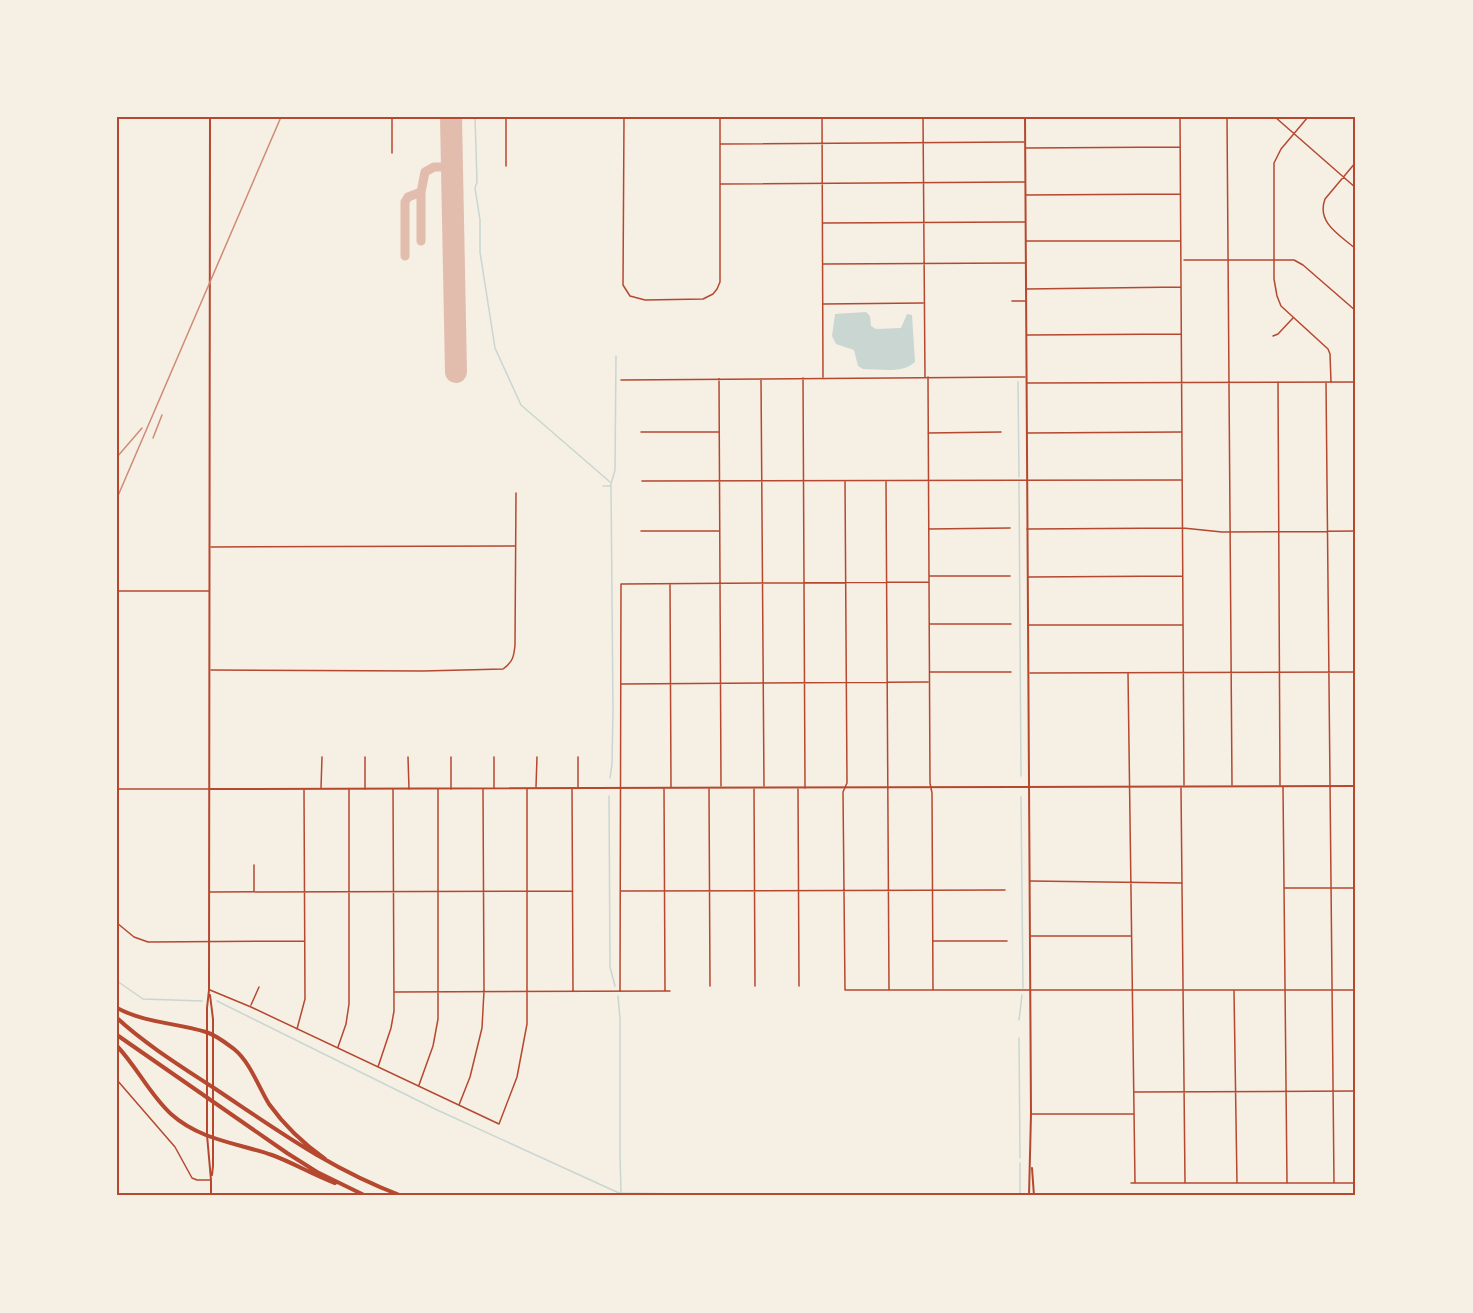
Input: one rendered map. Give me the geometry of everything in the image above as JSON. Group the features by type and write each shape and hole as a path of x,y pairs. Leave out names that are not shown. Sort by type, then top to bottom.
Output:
{"highway":[{"path":"117,1008 147,1019 207,1032 233,1048 245,1060 270,1106 291,1130 343,1171"},
{"path":"117,1018 291,1141 343,1171 402,1196"},
{"path":"117,1035 309,1167 366,1196"},
{"path":"117,1046 164,1108 190,1128 213,1138 279,1158 358,1192"}],"street":[{"path":"210,117 207,1135 211,1196"},
{"path":"392,117 392,153"},
{"path":"506,117 506,166"},
{"path":"624,117 623,280 624,287 629,294 645,300 703,299 715,292 720,279 720,117"},
{"path":"822,117 823,378"},
{"path":"923,117 933,990"},
{"path":"1025,117 1031,1114 1029,1196"},
{"path":"1180,117 1185,1183"},
{"path":"1227,117 1232,787"},
{"path":"1275,117 1356,188"},
{"path":"1308,117 1281,149 1274,164 1276,297 1281,306 1328,349 1331,382"},
{"path":"720,144 1025,142"},
{"path":"1025,148 1181,147"},
{"path":"1356,162 1325,199 1324,214 1329,227 1356,249"},
{"path":"720,184 1026,182"},
{"path":"1026,195 1181,194"},
{"path":"823,223 1026,222"},
{"path":"1026,241 1181,241"},
{"path":"1182,260 1294,260 1303,264 1356,311"},
{"path":"823,264 1026,263"},
{"path":"1026,289 1182,287"},
{"path":"1012,301 1026,301"},
{"path":"823,304 924,303"},
{"path":"1273,336 1294,318"},
{"path":"1026,335 1182,334"},
{"path":"621,380 1026,376"},
{"path":"803,378 805,788"},
{"path":"719,379 721,788"},
{"path":"761,379 764,788"},
{"path":"1278,382 1287,1183"},
{"path":"1326,382 1334,1183"},
{"path":"1026,383 1356,382"},
{"path":"641,432 720,432"},
{"path":"928,433 1001,432"},
{"path":"1027,433 1182,432"},
{"path":"886,480 889,990"},
{"path":"642,481 1182,480"},
{"path":"845,481 844,990 1356,990"},
{"path":"209,670 503,669 514,657 515,645 516,493"},
{"path":"928,529 1010,528"},
{"path":"1027,529 1183,528 1230,532 1356,531"},
{"path":"641,531 720,531"},
{"path":"210,547 516,546"},
{"path":"928,576 1010,576"},
{"path":"1028,577 1183,576"},
{"path":"620,991 621,584 928,582"},
{"path":"670,584 671,788"},
{"path":"117,591 209,591"},
{"path":"929,624 1011,624"},
{"path":"1028,625 1183,625"},
{"path":"929,672 1011,672"},
{"path":"1028,673 1356,672"},
{"path":"1128,673 1135,1183"},
{"path":"621,684 929,682"},
{"path":"321,788 322,757"},
{"path":"365,757 365,789"},
{"path":"408,757 408,789"},
{"path":"451,757 451,789"},
{"path":"494,757 494,788"},
{"path":"536,788 537,757"},
{"path":"578,757 579,788"},
{"path":"117,789 1356,786"},
{"path":"338,1048 350,1004 349,788"},
{"path":"209,990 251,1007 499,1125 515,1085 527,1024 527,788"},
{"path":"572,788 573,991"},
{"path":"664,788 665,991"},
{"path":"709,788 710,986"},
{"path":"754,788 754,987"},
{"path":"798,788 799,986"},
{"path":"297,1029 305,1003 304,789"},
{"path":"378,1068 391,1028 394,992 393,789"},
{"path":"418,1086 435,1040 439,992 438,789"},
{"path":"459,1105 470,1077 479,1043 484,991 483,789"},
{"path":"254,865 254,892"},
{"path":"1030,881 1182,884"},
{"path":"1284,888 1356,888"},
{"path":"621,891 1005,890"},
{"path":"209,892 572,891"},
{"path":"117,923 134,937 148,942 305,941"},
{"path":"1030,936 1132,936"},
{"path":"933,941 1007,940"},
{"path":"251,1007 260,987"},
{"path":"209,990 213,1035 213,1166 211,1180"},
{"path":"1234,990 1237,1183"},
{"path":"394,992 670,991"},
{"path":"117,1080 175,1146 192,1178 211,1180"},
{"path":"1134,1092 1356,1091"},
{"path":"1031,1114 1134,1114"},
{"path":"1031,1165 1034,1176 1034,1196"},
{"path":"1131,1183 1356,1183"}],"shaded area":[{"path":"866,312 870,316 871,326 876,329 901,328 907,314 912,315 915,362 910,366 897,369 863,369 858,366 854,350 836,344 832,336 835,314"}],"waterway":[{"path":"475,117 477,182 475,188 480,220 480,252 495,348 521,405 610,482"},
{"path":"610,778 613,710 611,484 615,470 616,356"},
{"path":"1018,382 1019,477"},
{"path":"1019,482 1021,776"},
{"path":"603,486 611,486"},
{"path":"609,796 610,967 615,986"},
{"path":"1021,797 1023,988"},
{"path":"117,981 143,999 202,1001"},
{"path":"1019,1020 1022,995"},
{"path":"618,996 621,1193"},
{"path":"217,1001 435,1109 619,1193 803,1196 1020,1194 1020,1163"},
{"path":"1019,1038 1020,1158"},
{"path":"1039,1194 1047,1196"}],"taxiway":[{"path":"421,241 421,192 425,172 434,167 452,167"},
{"path":"405,256 405,202 408,197 421,192"}],"runway":[{"path":"451,117 456,372"}],"railway":[{"path":"117,498 281,117"},
{"path":"153,438 162,415"},
{"path":"117,457 142,428"}]}
